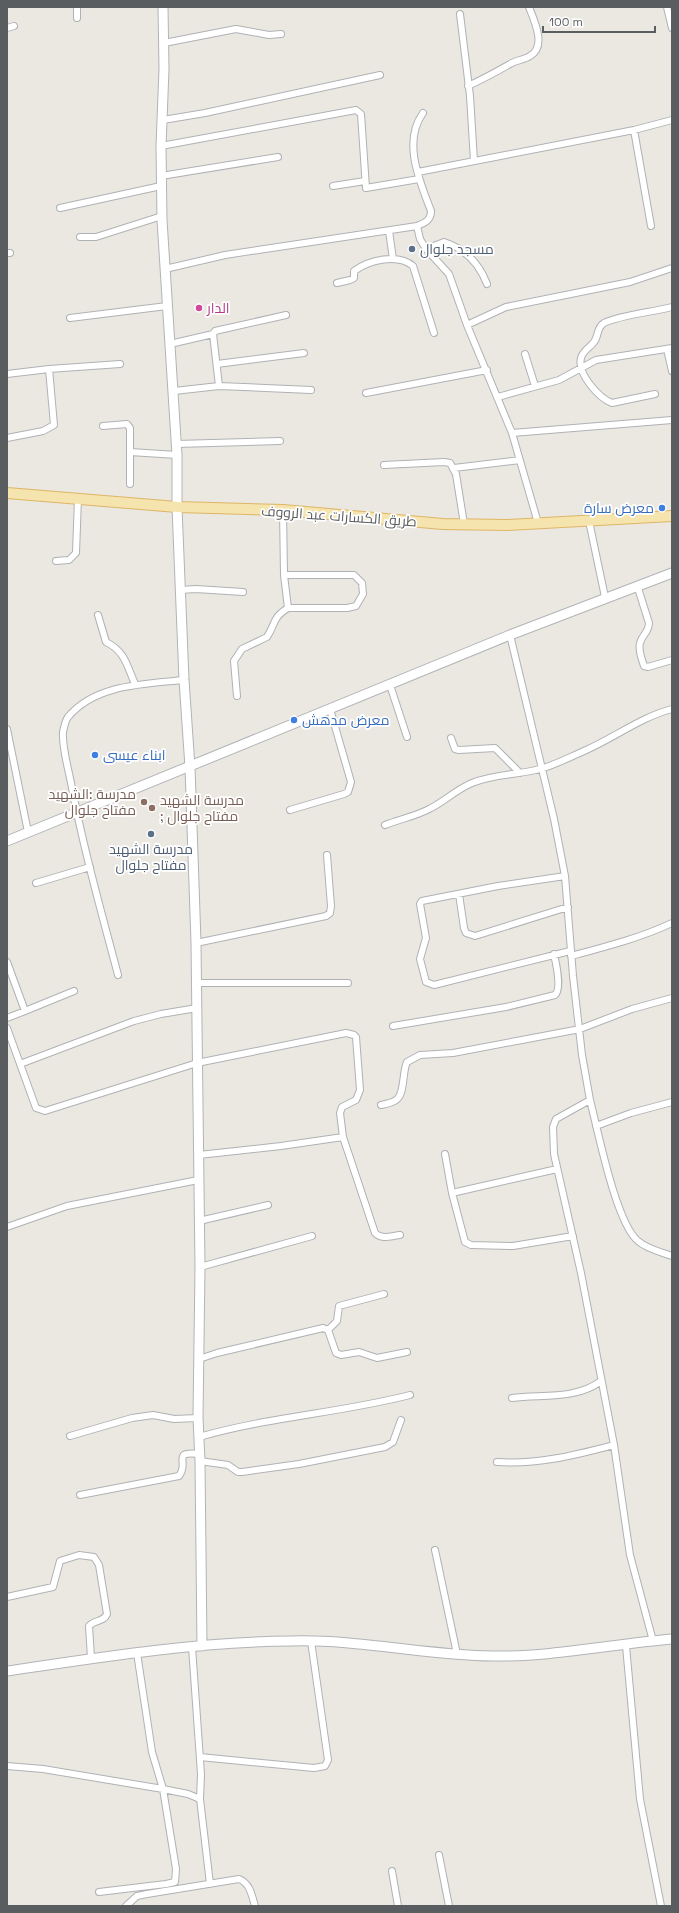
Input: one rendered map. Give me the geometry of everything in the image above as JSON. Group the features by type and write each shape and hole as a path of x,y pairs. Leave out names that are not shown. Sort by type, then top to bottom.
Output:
{"main road":[{"name":"طريق الكسارات عبد الرووف","path":"7,493 177,507 283,510 464,524 507,525 672,516"}],"street":[{"path":"77,7 77,18"},
{"path":"163,7 164,43 161,146 162,216 177,455 180,590 190,767 196,943 196,1064 200,1267 198,1418 200,1457 202,1646"},
{"path":"468,86 496,73 511,63 531,56 535,52 539,43 538,33 529,7"},
{"path":"667,7 672,28"},
{"path":"460,14 474,161"},
{"path":"7,28 14,26"},
{"path":"164,43 236,29 269,35 282,34"},
{"path":"162,120 205,113 380,75"},
{"path":"161,146 356,110 361,114 366,188 419,179"},
{"path":"165,269 225,255 417,226 428,221 431,216 419,179 413,136 418,120 423,113"},
{"path":"418,172 634,130 672,120"},
{"path":"634,130 651,226"},
{"path":"161,176 278,157"},
{"path":"333,186 365,182"},
{"path":"60,208 161,186"},
{"path":"80,237 96,236 162,216"},
{"path":"417,226 420,239 426,249 449,274 467,325 512,432 538,523"},
{"path":"389,230 393,259"},
{"path":"426,249 444,242 460,249 476,263 487,284"},
{"path":"337,283 354,278 354,271 365,264 393,259 405,260 413,266 434,333"},
{"path":"467,325 506,307 630,282 672,268"},
{"path":"70,318 167,306"},
{"path":"655,394 612,403 593,390 581,368 580,359 587,348 594,342 597,331 601,325 636,314 672,307"},
{"path":"170,344 213,334 215,331 223,328 286,315"},
{"path":"213,334 219,386"},
{"path":"498,397 559,380 596,360 669,349 672,371"},
{"path":"217,364 304,353"},
{"path":"525,354 535,386"},
{"path":"7,374 49,369 120,364"},
{"path":"7,438 44,431 54,425 49,369"},
{"path":"366,393 487,370"},
{"path":"174,391 219,386 311,390"},
{"path":"512,432 672,420"},
{"path":"103,426 128,426 130,484"},
{"path":"176,444 280,441"},
{"path":"130,452 177,455"},
{"path":"454,468 520,460"},
{"path":"384,465 450,463 454,468 464,524"},
{"path":"56,561 69,560 76,553 78,498"},
{"path":"283,510 284,575 288,608"},
{"path":"589,521 605,597"},
{"path":"7,841 510,635 605,597 672,573"},
{"path":"237,696 234,661 242,649 267,636 273,621 280,613 288,608 347,608 356,606 363,594 362,583 354,576 284,575"},
{"path":"637,585 649,628 640,643 639,649 644,666 648,667 672,660"},
{"path":"180,590 196,589 243,592"},
{"path":"98,615 106,642 117,647 121,652 134,684"},
{"path":"510,635 554,819 565,876 571,953 582,1055 596,1126 616,1198 626,1224 639,1242 672,1256"},
{"path":"118,975 77,813 64,745 63,732 67,719 76,710 93,699 114,689 134,684 184,680"},
{"path":"390,685 407,737"},
{"path":"385,825 430,809 447,799 458,790 472,783 502,775 520,774 541,769 607,741 662,712 672,709"},
{"path":"290,810 344,794 350,787 351,782 330,710"},
{"path":"7,729 28,832"},
{"path":"451,738 455,749 459,750 494,748 520,774"},
{"path":"196,943 326,916 330,912 331,906 327,855"},
{"path":"36,883 90,867"},
{"path":"565,876 426,900 420,904 426,938 420,960 428,983 438,985 554,954 571,953 609,946 652,932 672,923"},
{"path":"458,894 466,933 475,936 568,907"},
{"path":"393,1026 500,1008 555,995 558,989 554,954"},
{"path":"7,962 25,1011"},
{"path":"7,983 14,981"},
{"path":"196,983 348,983"},
{"path":"7,1018 74,991"},
{"path":"381,1105 396,1100 399,1097 402,1090 403,1074 407,1062 420,1055 454,1053 580,1029 632,1010 672,998"},
{"path":"20,1064 134,1021 161,1014 197,1008"},
{"path":"7,1028 36,1108 44,1111 196,1064 346,1033 354,1035 356,1038 360,1090 356,1100 342,1107 340,1113 343,1137 375,1232 380,1237 400,1235"},
{"path":"590,1100 556,1119 553,1127 556,1169 573,1236 614,1445 630,1555 653,1641"},
{"path":"596,1126 631,1113 672,1102"},
{"path":"198,1155 281,1146 343,1137"},
{"path":"445,1154 452,1193 465,1242 471,1245 513,1246 573,1236"},
{"path":"452,1193 556,1169"},
{"path":"7,1227 67,1206 198,1180"},
{"path":"199,1221 268,1205"},
{"path":"200,1267 312,1236"},
{"path":"328,1330 337,1321 339,1306 384,1294"},
{"path":"199,1359 217,1353 316,1329 323,1328 328,1330"},
{"path":"328,1330 336,1353 340,1355 359,1352 377,1358 407,1352"},
{"path":"512,1398 563,1395 594,1386 601,1381"},
{"path":"199,1437 258,1423 380,1403 410,1395"},
{"path":"70,1436 132,1418 152,1415 174,1419 198,1418"},
{"path":"80,1495 179,1476 181,1474 184,1454 187,1452 228,1465 238,1472 242,1472 287,1466 385,1447 393,1442 401,1420"},
{"path":"497,1462 535,1463 567,1458 614,1445"},
{"path":"435,1550 458,1654"},
{"path":"7,1597 52,1587 60,1561 79,1555 94,1557 99,1565 107,1614 104,1619 92,1623 89,1626 91,1658"},
{"path":"7,1671 137,1652 267,1642 311,1641 458,1654 524,1656 626,1646 672,1639"},
{"path":"200,1757 314,1768 325,1766 328,1760 311,1641"},
{"path":"626,1646 640,1799 662,1906"},
{"path":"192,1647 200,1757 200,1799 210,1884"},
{"path":"99,1892 175,1882 176,1869 163,1789 152,1752 137,1652"},
{"path":"7,1766 43,1769 163,1789 188,1794 200,1799"},
{"path":"439,1855 449,1906"},
{"path":"392,1871 398,1906"},
{"path":"126,1906 137,1896 210,1884 230,1879 244,1881 250,1891 255,1906"}],"place":[{"name":"مسجد جلوال","path":"412,249"},
{"name":"الدار","path":"199,308"},
{"name":"معرض سارة","path":"662,508"},
{"name":"معرض مدهش","path":"294,720"},
{"name":"ابناء عيسى","path":"95,755"},
{"name":"مدرسة :الشهيد مفتاح جلوال","path":"144,802"},
{"name":"مدرسة الشهيد ; مفتاح جلوال","path":"152,808"},
{"name":"مدرسة الشهيد مفتاح جلوال","path":"151,834"}]}
